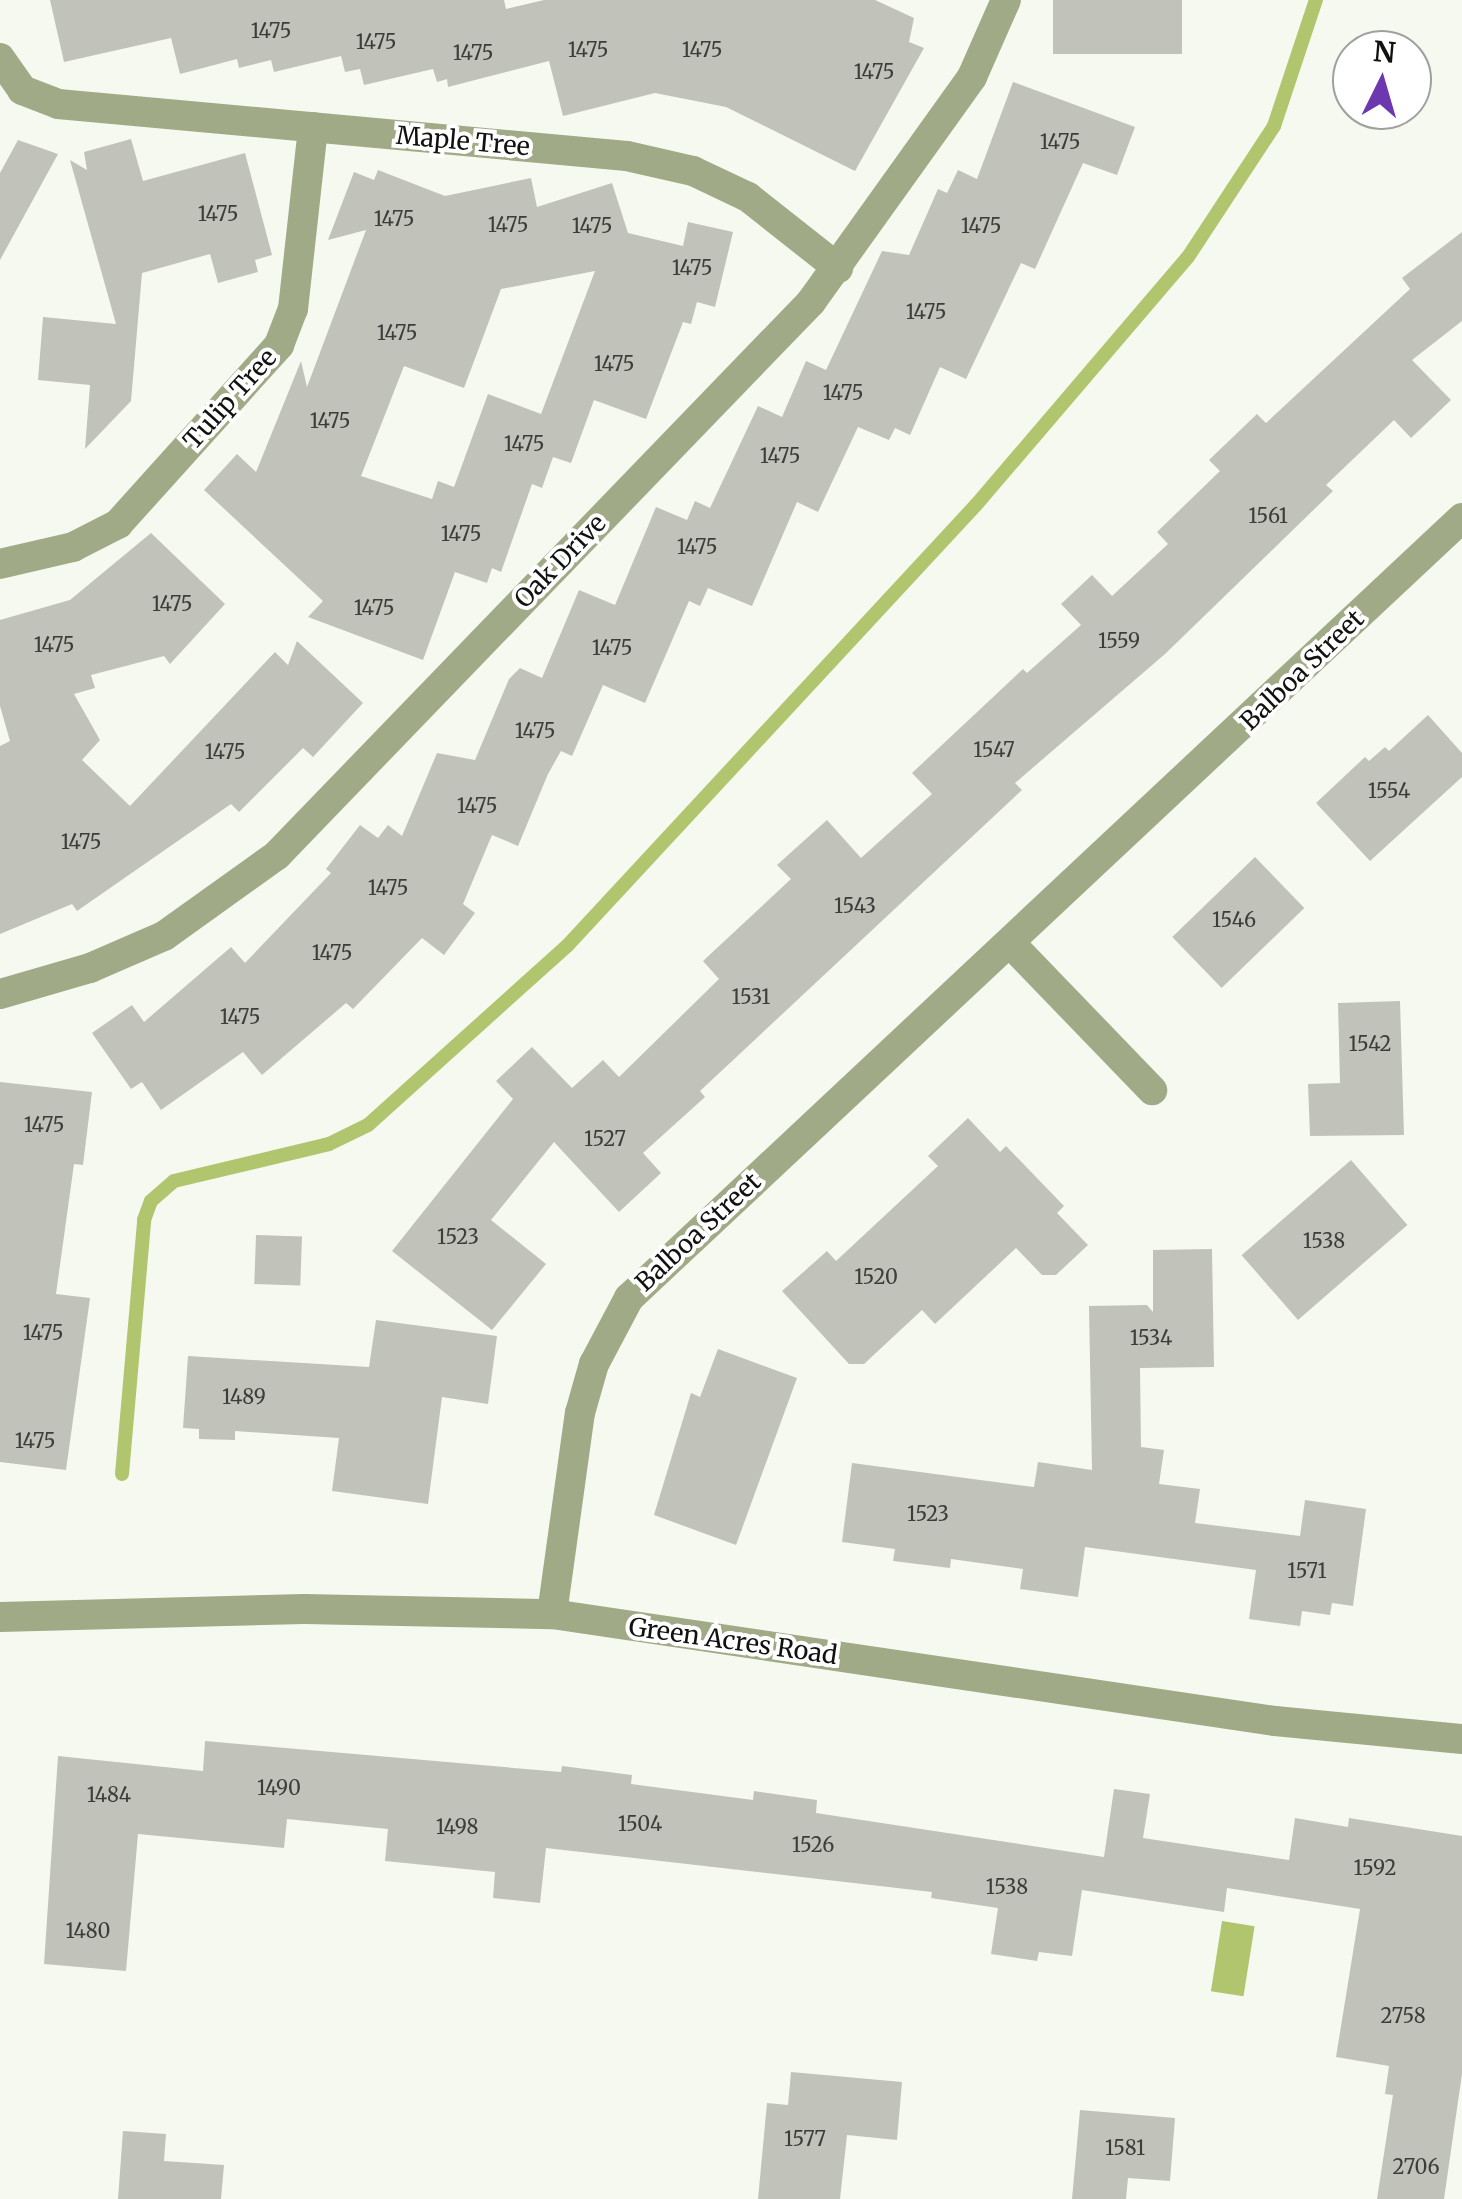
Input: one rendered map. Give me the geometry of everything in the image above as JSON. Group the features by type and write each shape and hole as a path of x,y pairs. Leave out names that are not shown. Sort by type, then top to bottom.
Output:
{"street":[{"name":"Oak Drive","path":"0,994 121,956 206,910 265,865 838,268 972,78 1006,0"},
{"name":"Maple Tree","path":"0,58 22,90 58,104 628,156 692,171 748,197 838,268"},
{"name":"Tulip Tree","path":"0,564 74,547 118,524 279,345 293,309 313,128"},
{"name":"Balboa Street","path":"552,1614 580,1413 594,1364 629,1298 1012,946 1462,518"},
{"path":"1012,946 1152,1090"},
{"name":"Green Acres Road","path":"0,1617 304,1610 552,1614 1275,1721 1462,1739"}],"shaded area":[{"path":"1222,1921 1255,1926 1243,1996 1211,1991"}],"building":[{"path":"50,0 504,0 506,9 544,0 875,0 914,18 909,42 924,48 855,171 726,107 655,93 563,116 549,61 448,87 447,79 437,82 433,69 364,85 360,69 345,72 341,56 274,72 271,60 239,68 237,59 180,74 171,38 64,62"},
{"path":"1053,0 1182,0 1182,54 1053,54"},
{"path":"1013,82 1135,127 1117,175 1083,163 1035,269 1021,263 966,379 940,367 910,435 895,428 889,440 858,427 818,512 797,502 752,606 708,588 700,606 689,601 645,703 603,685 572,756 561,751 548,774 518,846 492,835 463,904 475,913 444,955 422,938 353,1009 346,1003 262,1075 243,1052 161,1110 142,1082 131,1089 92,1033 132,1005 144,1022 231,947 245,963 331,873 326,869 360,825 378,838 388,825 402,836 437,753 475,760 509,679 520,668 542,678 579,590 615,605 656,507 687,520 695,501 710,508 758,406 782,417 806,361 826,370 882,251 909,255 938,189 947,193 958,170 977,179"},
{"path":"131,139 143,181 245,153 272,255 255,260 258,272 218,283 210,254 142,273 131,401 85,449 90,385 38,380 43,317 116,324 70,160 87,170 84,152"},
{"path":"18,140 58,154 0,260 0,173"},
{"path":"378,170 445,196 531,178 537,207 612,183 628,233 683,246 688,222 733,232 715,307 697,302 691,324 683,322 646,419 594,400 571,463 553,457 542,488 532,484 501,572 492,568 487,583 455,572 423,660 308,617 323,601 204,490 237,454 256,472 301,361 307,387 366,230 328,240 354,172 374,180","holes":["595,271 541,414 488,394 454,487 438,481 432,499 361,476 404,366 464,388 501,289"]},
{"path":"1462,232 1462,321 1412,360 1451,400 1411,438 1394,420 1326,485 1333,491 1165,654 1015,783 1022,790 700,1091 705,1097 643,1153 661,1173 619,1212 554,1142 491,1220 546,1264 492,1330 392,1251 513,1099 496,1081 532,1047 572,1088 603,1060 619,1077 719,979 703,961 791,879 777,865 827,820 861,858 932,794 912,773 1023,669 1027,673 1081,625 1061,604 1092,575 1112,596 1168,544 1157,532 1220,471 1209,460 1257,414 1266,423 1410,289 1402,278"},
{"path":"151,533 225,604 170,664 164,656 91,675 95,688 74,694 100,740 82,760 130,806 275,652 288,665 297,641 363,703 313,757 303,748 239,812 231,804 77,911 72,904 0,934 0,746 10,741 0,706 0,620 70,600"},
{"path":"1428,715 1462,753 1462,777 1370,861 1316,803 1365,757 1369,761 1385,747 1389,751"},
{"path":"1255,857 1304,908 1222,988 1172,937"},
{"path":"1400,1001 1404,1135 1310,1136 1308,1084 1340,1083 1338,1003"},
{"path":"0,1082 92,1092 83,1165 74,1164 56,1294 90,1298 66,1470 0,1462"},
{"path":"968,1118 1000,1152 1006,1146 1064,1206 1057,1213 1088,1245 1056,1275 1042,1275 1016,1248 935,1324 922,1310 864,1364 849,1364 782,1291 827,1251 836,1261 938,1166 928,1156"},
{"path":"1351,1160 1407,1225 1298,1320 1242,1255"},
{"path":"256,1235 302,1237 300,1286 254,1284"},
{"path":"1212,1249 1214,1367 1140,1368 1141,1447 1164,1450 1159,1484 1200,1489 1195,1523 1300,1536 1305,1500 1366,1509 1353,1606 1332,1603 1330,1615 1302,1611 1300,1626 1249,1619 1256,1570 1085,1547 1078,1597 1020,1589 1023,1569 951,1559 950,1568 893,1561 895,1549 842,1542 852,1463 1034,1487 1038,1462 1092,1470 1089,1306 1147,1305 1153,1312 1153,1250"},
{"path":"376,1320 497,1336 488,1404 442,1397 428,1504 332,1491 339,1438 235,1431 235,1440 199,1439 199,1429 183,1428 188,1356 369,1367"},
{"path":"718,1349 797,1378 736,1545 654,1515 691,1393 700,1397"},
{"path":"205,1741 561,1772 562,1766 632,1775 631,1784 753,1800 754,1791 817,1800 816,1813 1104,1857 1114,1789 1150,1794 1143,1838 1289,1860 1295,1818 1348,1827 1349,1818 1462,1836 1462,2074 1444,2199 1377,2199 1393,2095 1385,2094 1389,2066 1336,2057 1360,1909 1227,1888 1224,1912 1082,1890 1072,1956 1039,1952 1037,1961 991,1954 998,1908 931,1898 932,1892 546,1848 540,1903 493,1898 495,1872 385,1861 388,1829 287,1819 284,1848 138,1834 126,1971 44,1964 58,1756 203,1771"},
{"path":"791,2072 902,2082 897,2140 847,2135 840,2199 758,2199 767,2103 788,2105"},
{"path":"1080,2110 1175,2118 1170,2181 1128,2178 1126,2199 1072,2199"},
{"path":"123,2131 166,2134 164,2161 224,2165 221,2199 118,2199"}],"waterway":[{"path":"122,1474 144,1220 151,1201 174,1181 329,1144 368,1125 567,946 976,505 1188,257 1274,126 1316,0"}]}
